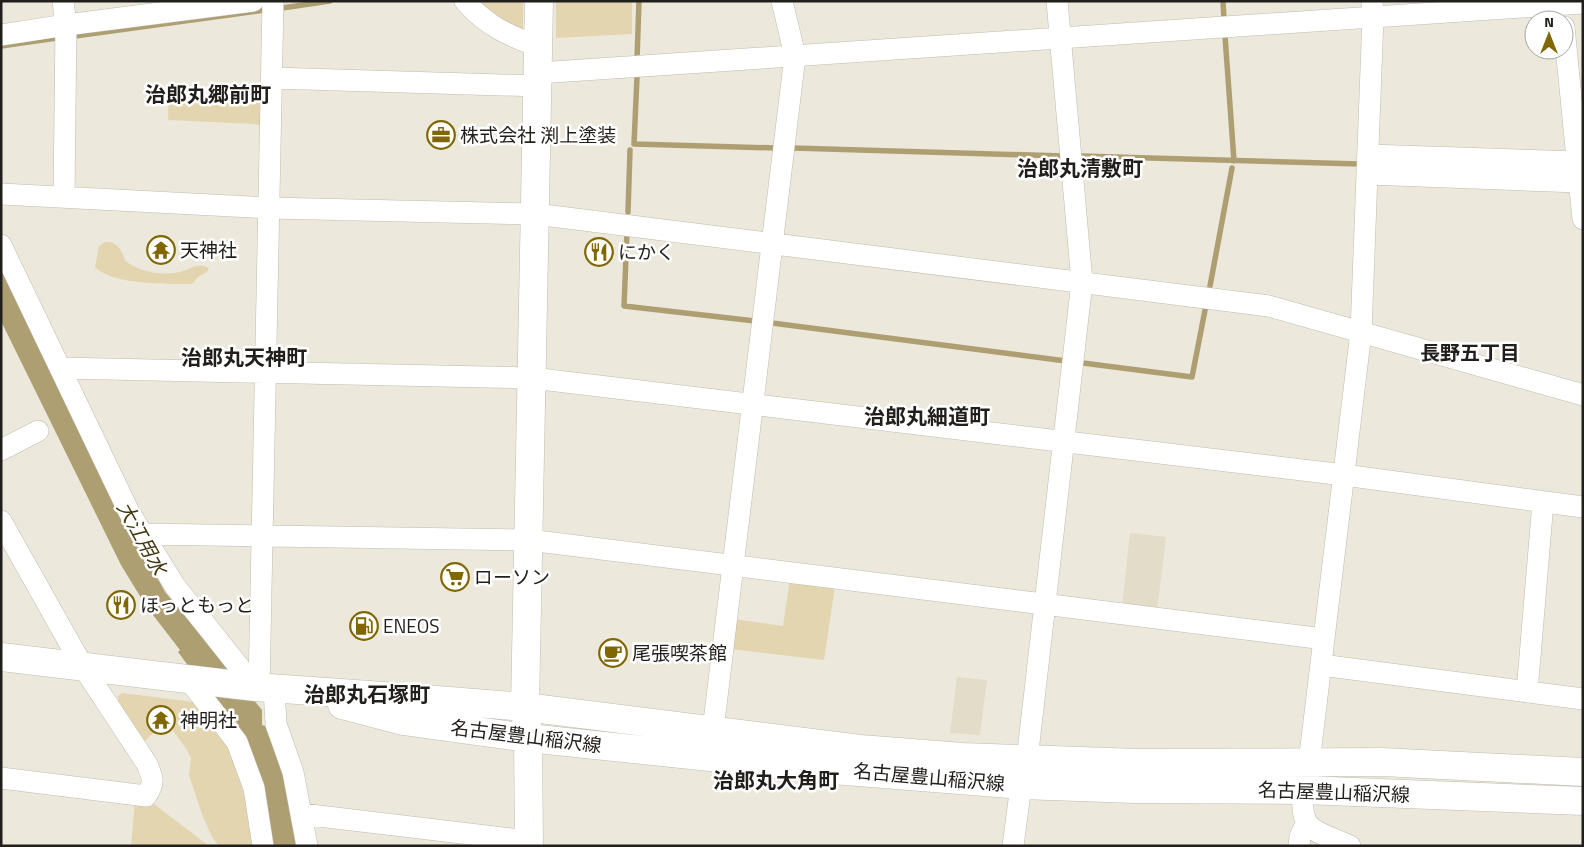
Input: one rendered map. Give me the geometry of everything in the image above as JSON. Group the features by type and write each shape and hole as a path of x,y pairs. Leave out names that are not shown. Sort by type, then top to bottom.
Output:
{"main road":[{"path":"529,844 528,738 525,707 539,1"},
{"path":"1,657 264,688"},
{"name":"名古屋豊山稲沢線","path":"264,688 525,707 860,749 963,757 1024,772 1134,789 1304,790 1583,801"},
{"name":"名古屋豊山稲沢線","path":"264,688 403,721 528,738 833,770 1024,772 1138,763 1382,762 1583,772"}],"street":[{"path":"63,1 66,25 64,197"},
{"path":"1,35 193,5 254,1"},
{"path":"273,1 262,536 264,688 293,772 307,846"},
{"path":"465,1 475,13 496,29 538,46"},
{"path":"714,730 795,56 782,1"},
{"path":"1013,846 1045,605 1082,282 1057,1"},
{"path":"272,78 538,80 795,56 1060,38 1373,9 1574,7"},
{"path":"1309,763 1361,332 1373,9"},
{"path":"1567,60 1583,219"},
{"path":"1368,165 1578,172"},
{"path":"1,194 269,208 536,214 1082,282 1269,306 1583,395"},
{"path":"1,246 129,512 142,534 175,586 264,688"},
{"path":"60,368 532,378 1344,475 1583,507"},
{"path":"1,450 38,431"},
{"path":"1526,692 1544,502"},
{"path":"1,521 83,667 147,764 153,778 151,788 146,796 1,778"},
{"path":"142,534 529,540 1324,639"},
{"path":"1321,665 1583,699"},
{"path":"192,680 237,742 254,788 263,846"},
{"path":"1304,790 1302,801 1306,824 1315,831 1350,846"},
{"path":"302,814 529,844"},
{"path":"1298,846 1306,824"}],"shaded area":[{"path":"471,1 523,1 523,31"},
{"path":"556,1 632,1 632,34 556,38"},
{"path":"169,93 265,99 264,127 255,124 168,120"},
{"path":"105,242 116,245 121,250 125,261 145,271 168,274 196,266 209,268 207,272 198,277 192,284 141,282 114,277 103,273 95,267 99,246"},
{"path":"1,263 120,507 165,592 262,710 262,725 265,726 280,764 287,790 296,846 269,846 250,749 236,721 230,715 225,715 178,652 180,650 146,606 121,565 1,321"},
{"path":"1130,533 1166,537 1157,611 1122,607"},
{"path":"790,579 835,586 824,660 731,649 734,619 783,626"},
{"path":"957,677 987,680 980,735 950,733"},
{"path":"122,693 194,702 230,741 246,781 257,846 219,846 212,837 202,814 189,775 191,758 174,732 168,718 160,713 152,718 153,733 146,740 143,740 118,701 118,696"},
{"path":"135,800 150,801 209,846 131,846"}],"waterway":[{"path":"282,8 330,1"},
{"path":"637,59 639,1"},
{"path":"1223,1 1224,20"},
{"path":"75,36 265,10"},
{"path":"1225,36 1234,161"},
{"path":"1,46 57,38"},
{"path":"637,77 634,144 776,148"},
{"path":"793,148 1063,156"},
{"path":"628,212 630,150"},
{"path":"1081,156 1360,164"},
{"path":"1210,286 1232,168"},
{"path":"627,231 624,306 755,321"},
{"path":"1083,363 1192,377 1206,305"},
{"path":"772,323 1066,361"}],"place":[{"name":"株式会社 渕上塗装","path":"441,135"},
{"name":"天神社","path":"161,250"},
{"name":"にかく","path":"599,252"},
{"name":"ローソン","path":"455,577"},
{"name":"ほっともっと","path":"121,605"},
{"name":"ENEOS","path":"364,626"},
{"name":"尾張喫茶館","path":"613,653"},
{"name":"神明社","path":"161,720"}],"district":[{"name":"治郎丸郷前町","path":"208,95"},
{"name":"治郎丸清敷町","path":"1080,169"},
{"name":"長野五丁目","path":"1470,353"},
{"name":"治郎丸天神町","path":"244,358"},
{"name":"治郎丸細道町","path":"927,417"},
{"name":"治郎丸石塚町","path":"367,695"},
{"name":"治郎丸大角町","path":"776,781"}],"water label":[{"name":"大江用水","path":"142,538"}]}
